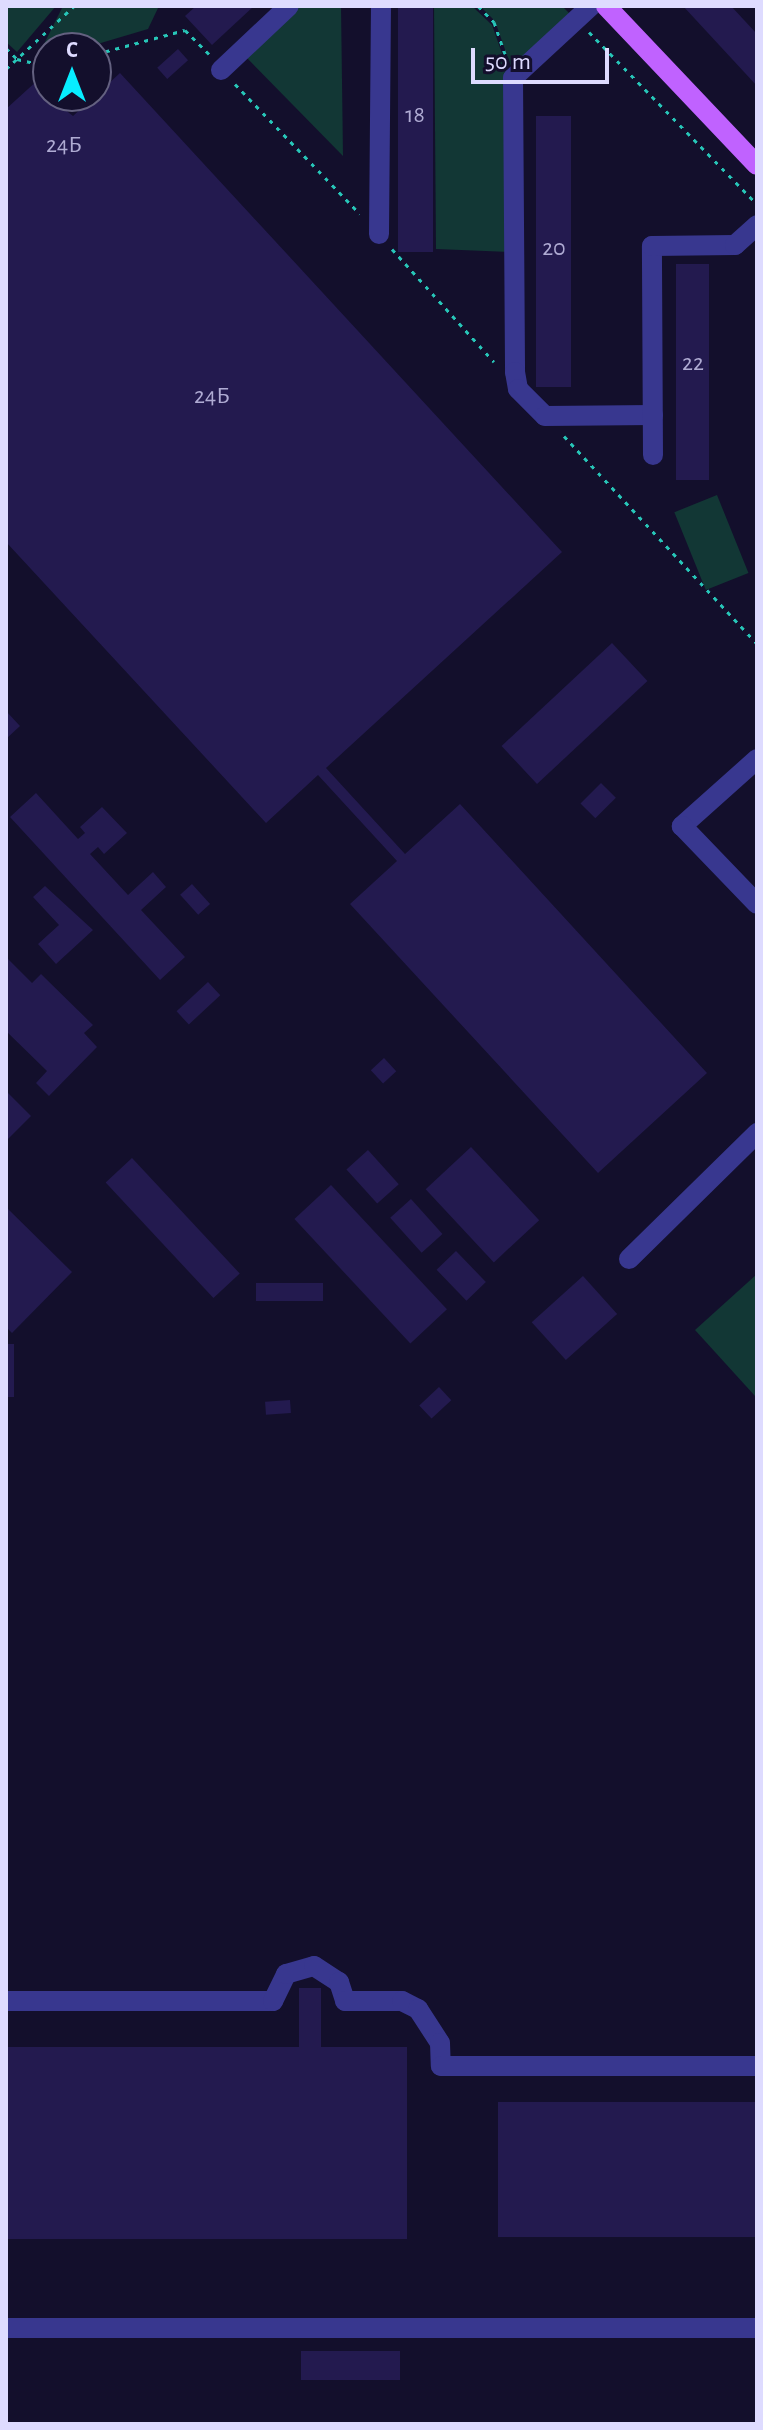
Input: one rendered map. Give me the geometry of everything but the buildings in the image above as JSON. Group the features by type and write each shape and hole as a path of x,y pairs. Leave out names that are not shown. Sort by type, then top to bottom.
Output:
{"main road":[{"path":"606,6 757,165"}],"lane":[{"path":"221,70 289,6"},
{"path":"379,234 381,6"},
{"path":"584,12 513,78 518,389 545,416 653,415"},
{"path":"653,455 652,246 735,245 757,225"},
{"path":"757,759 682,826 757,904"},
{"path":"629,1259 757,1133"},
{"path":"6,2001 273,2001 286,1974 314,1966 339,1982 345,2001 402,2001 418,2009 440,2043 441,2066 757,2066"},
{"path":"6,2328 757,2328"}],"path":[{"path":"6,69 74,6"},
{"path":"478,6 494,22 513,78"},
{"path":"584,12 757,204"},
{"path":"112,50 185,30 379,234 518,389"},
{"path":"6,48 17,59 32,62"},
{"path":"545,416 757,644"}],"green space":[{"path":"6,6 56,6 17,52 6,42"},
{"path":"63,6 159,6 148,29 112,40 112,32 50,32"},
{"path":"299,6 341,6 343,156 245,56"},
{"path":"434,6 472,6 492,25 511,79 512,252 436,249"},
{"path":"480,6 562,6 575,19 514,75 495,21"},
{"path":"717,495 748,573 706,590 674,512"},
{"path":"757,1274 757,1395 755,1396 695,1330"}]}
